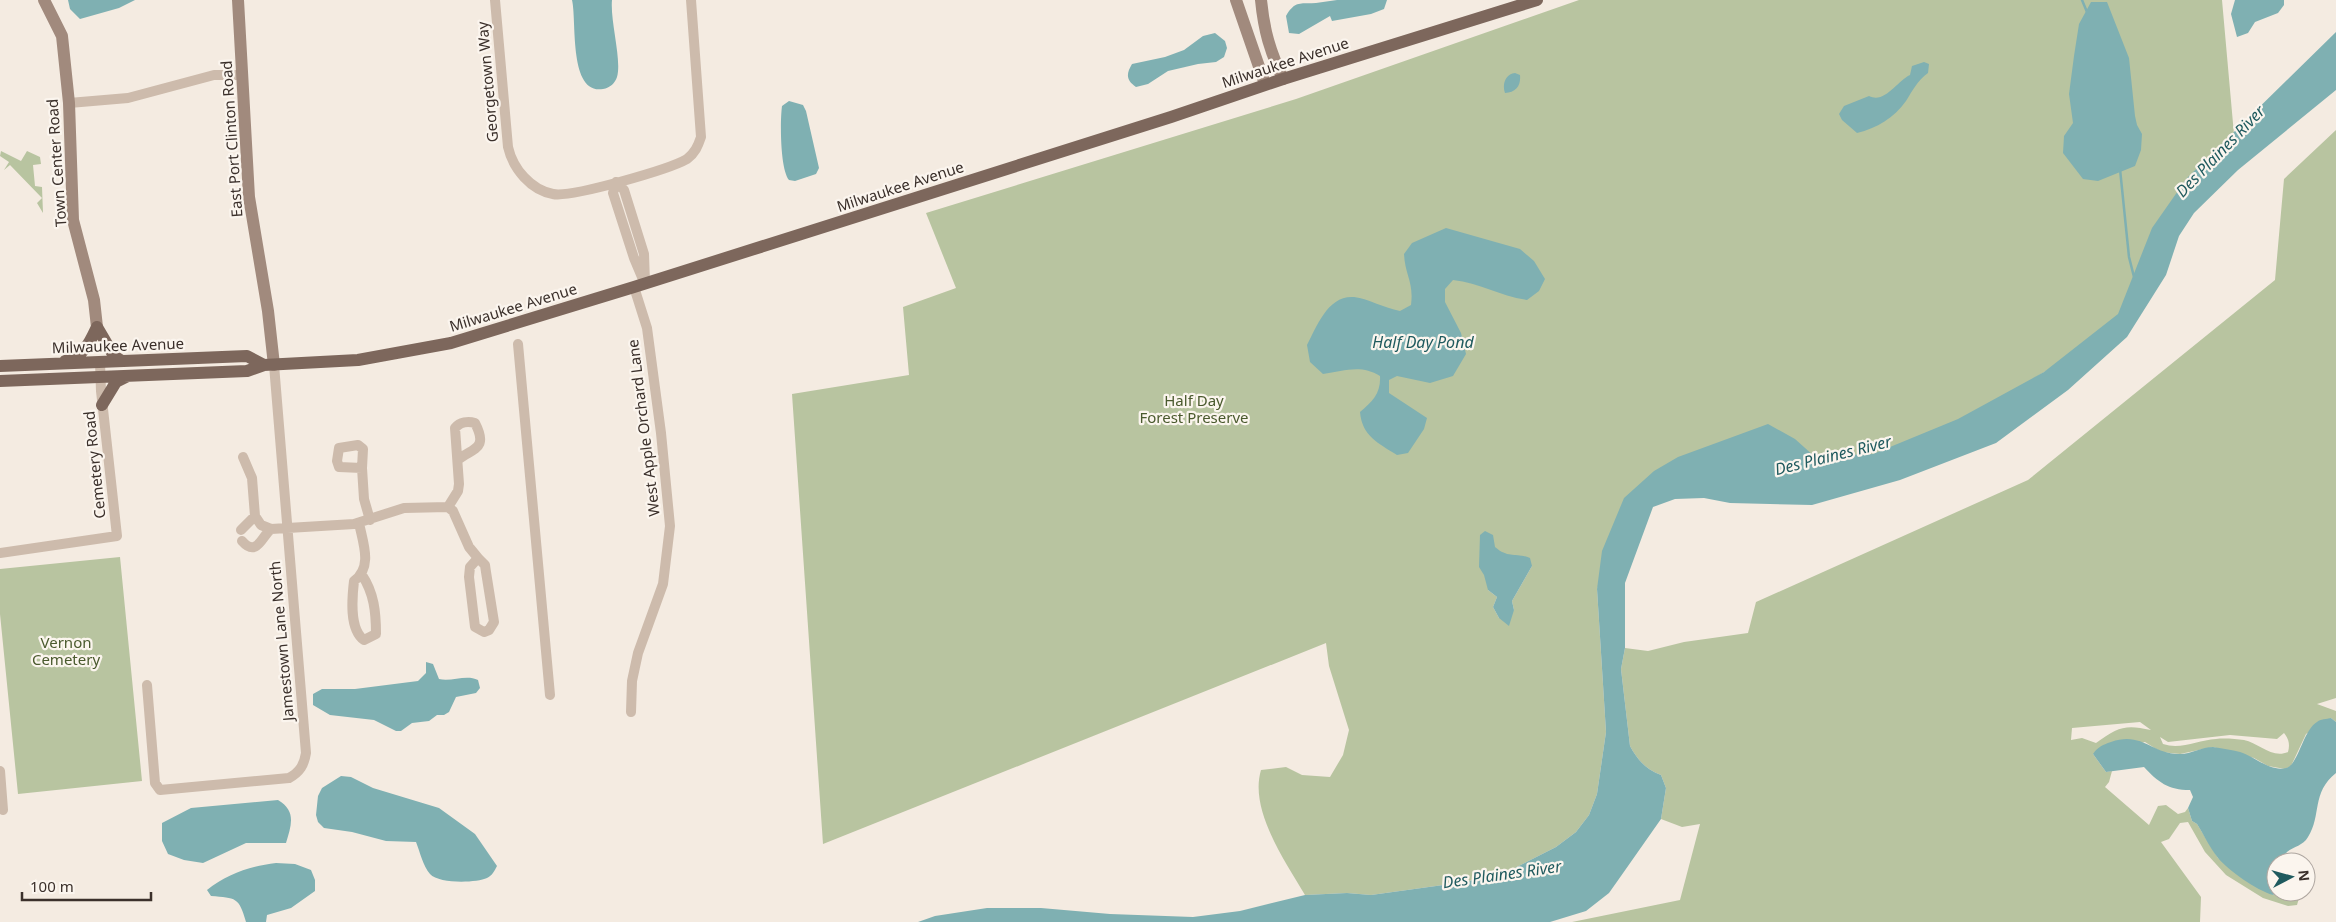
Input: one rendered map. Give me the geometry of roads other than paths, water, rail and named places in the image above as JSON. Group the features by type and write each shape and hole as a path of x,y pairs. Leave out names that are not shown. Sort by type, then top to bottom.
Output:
{"main road":[{"name":"Milwaukee Avenue","path":"0,381 248,371 269,365 358,360 451,343 1066,150 1283,78 1537,0"},
{"path":"97,327 114,356 122,361"},
{"path":"54,364 76,358 87,348 97,327"},
{"name":"Milwaukee Avenue","path":"0,366 247,356 269,365"},
{"path":"102,405 116,382 128,376"}],"street":[{"name":"Town Center Road","path":"44,0 62,36 68,103 73,220 94,300 97,327"},
{"name":"East Port Clinton Road","path":"238,0 249,197 268,311 269,365"},
{"name":"Georgetown Way","path":"495,0 508,148 516,168 529,182 552,194 580,193 616,182 684,160 698,147 701,137 691,0"},
{"path":"1236,0 1265,84"},
{"path":"1261,0 1263,27 1271,52 1283,78"},
{"path":"68,103 128,98 214,75 242,75"},
{"path":"616,182 624,190 644,254 639,285"},
{"name":"West Apple Orchard Lane","path":"631,712 632,681 638,653 663,584 670,526 661,432 647,328 639,285"},
{"path":"518,344 550,696"},
{"name":"Cemetery Road","path":"0,553 117,536 102,405 100,362"},
{"name":"Jamestown Lane North","path":"147,685 155,783 160,790 289,778 298,773 304,762 306,753 287,529 269,365"},
{"path":"243,457 252,478 255,516 261,526 271,530 359,523 404,508 448,507 453,511 469,547 484,565 492,595 494,622 489,630 484,632 475,627 470,577 470,567 478,558"},
{"path":"448,507 458,491 458,460"},
{"path":"362,468 364,499 370,520"},
{"path":"241,530 255,516"},
{"path":"359,523 366,566 362,575 354,581 353,605 356,630 358,636 364,640 376,634 376,628 373,595 362,575"},
{"path":"242,541 248,546 260,545 271,530"},
{"path":"0,771 6,810"}],"water":[{"path":"68,0 135,0 119,8 80,19 70,9"},
{"path":"572,0 612,0 618,70 615,81 608,88 592,88 584,80 579,69"},
{"path":"1337,0 1387,0 1384,9 1371,14 1332,21 1330,16 1299,34 1289,33 1286,16 1292,7 1302,3"},
{"path":"2235,0 2284,0 2284,5 2278,13 2255,22 2248,33 2237,37 2231,14"},
{"path":"2091,2 2107,2 2129,58 2135,116 2142,134 2141,150 2135,166 2098,181 2083,179 2063,153 2064,136 2073,123 2069,94 2079,24"},
{"name":"Des Plaines River","path":"2336,32 2336,90 2238,170 2194,213 2179,236 2166,275 2127,337 2068,390 1996,443 1900,480 1812,505 1730,503 1704,498 1675,499 1653,507 1625,583 1625,648 1621,669 1630,746 1642,764 1661,775 1666,788 1661,819 1609,893 1586,911 1550,922 918,922 935,916 987,908 1041,908 1110,914 1193,917 1240,911 1305,895 1347,893 1371,895 1465,882 1509,871 1556,847 1576,832 1589,815 1597,794 1606,732 1597,589 1602,551 1624,498 1654,471 1678,457 1768,424 1795,439 1814,456 1873,454 1958,419 2044,372 2118,314 2152,228 2187,178"},
{"path":"1215,33 1225,41 1227,48 1224,57 1216,62 1168,71 1148,84 1136,87 1130,82 1128,74 1132,64 1165,57 1184,50 1203,36"},
{"path":"1924,62 1929,64 1928,73 1918,82 1901,107 1890,117 1878,125 1857,133 1842,120 1839,114 1844,106 1869,96 1875,98 1886,94 1910,75 1912,66"},
{"path":"1515,73 1520,75 1519,85 1515,90 1505,93 1505,80 1509,75"},
{"path":"789,101 803,105 806,111 819,168 816,174 795,181 789,180 786,174 781,144 782,106"},
{"name":"Half Day Pond","path":"1446,228 1520,249 1534,261 1545,279 1539,291 1527,300 1453,280 1445,289 1445,302 1461,333 1466,354 1453,376 1430,383 1397,376 1389,380 1389,393 1427,418 1424,429 1408,453 1397,455 1372,438 1361,420 1360,412 1378,392 1380,376 1373,372 1359,369 1323,374 1310,362 1307,345 1319,321 1330,306 1337,301 1354,297 1400,311 1411,305 1412,297 1404,254 1412,243"},
{"path":"1485,531 1493,535 1495,547 1500,551 1530,558 1532,566 1512,601 1514,610 1509,626 1499,618 1493,607 1497,597 1488,590 1484,575 1479,567 1480,535"},
{"path":"426,662 433,664 439,679 473,678 478,680 480,688 476,693 456,697 449,712 444,715 437,715 429,721 412,723 401,731 396,731 374,720 330,715 313,705 313,694 322,689 355,689 418,681 426,673"},
{"path":"2331,718 2336,722 2336,773 2323,788 2315,821 2304,842 2287,852 2266,852 2266,892 2243,879 2218,858 2197,824 2192,821 2188,808 2193,797 2190,790 2169,787 2154,777 2144,767 2106,772 2093,754 2108,743 2122,739 2131,739 2170,753 2184,754 2209,747 2226,749 2240,752 2262,763 2280,769 2290,766 2308,732 2320,720"},
{"path":"341,776 351,777 373,788 439,808 475,834 497,866 490,876 482,880 458,882 441,880 428,871 416,842 386,841 352,832 324,828 318,822 316,815 318,796 322,788"},
{"path":"278,800 288,809 291,819 286,843 246,843 203,863 184,860 168,854 162,841 162,823 191,808"},
{"path":"276,863 295,864 311,870 315,880 315,891 291,908 267,915 266,922 246,922 241,908 235,900 211,896 207,890 223,879 240,872 257,866"}],"waterway":[{"path":"2082,0 2087,12"},
{"path":"2120,169 2129,257 2134,277"}],"park label":[{"name":"Half Day Forest Preserve","path":"1194,408"},
{"name":"Vernon Cemetery","path":"66,650"}]}
